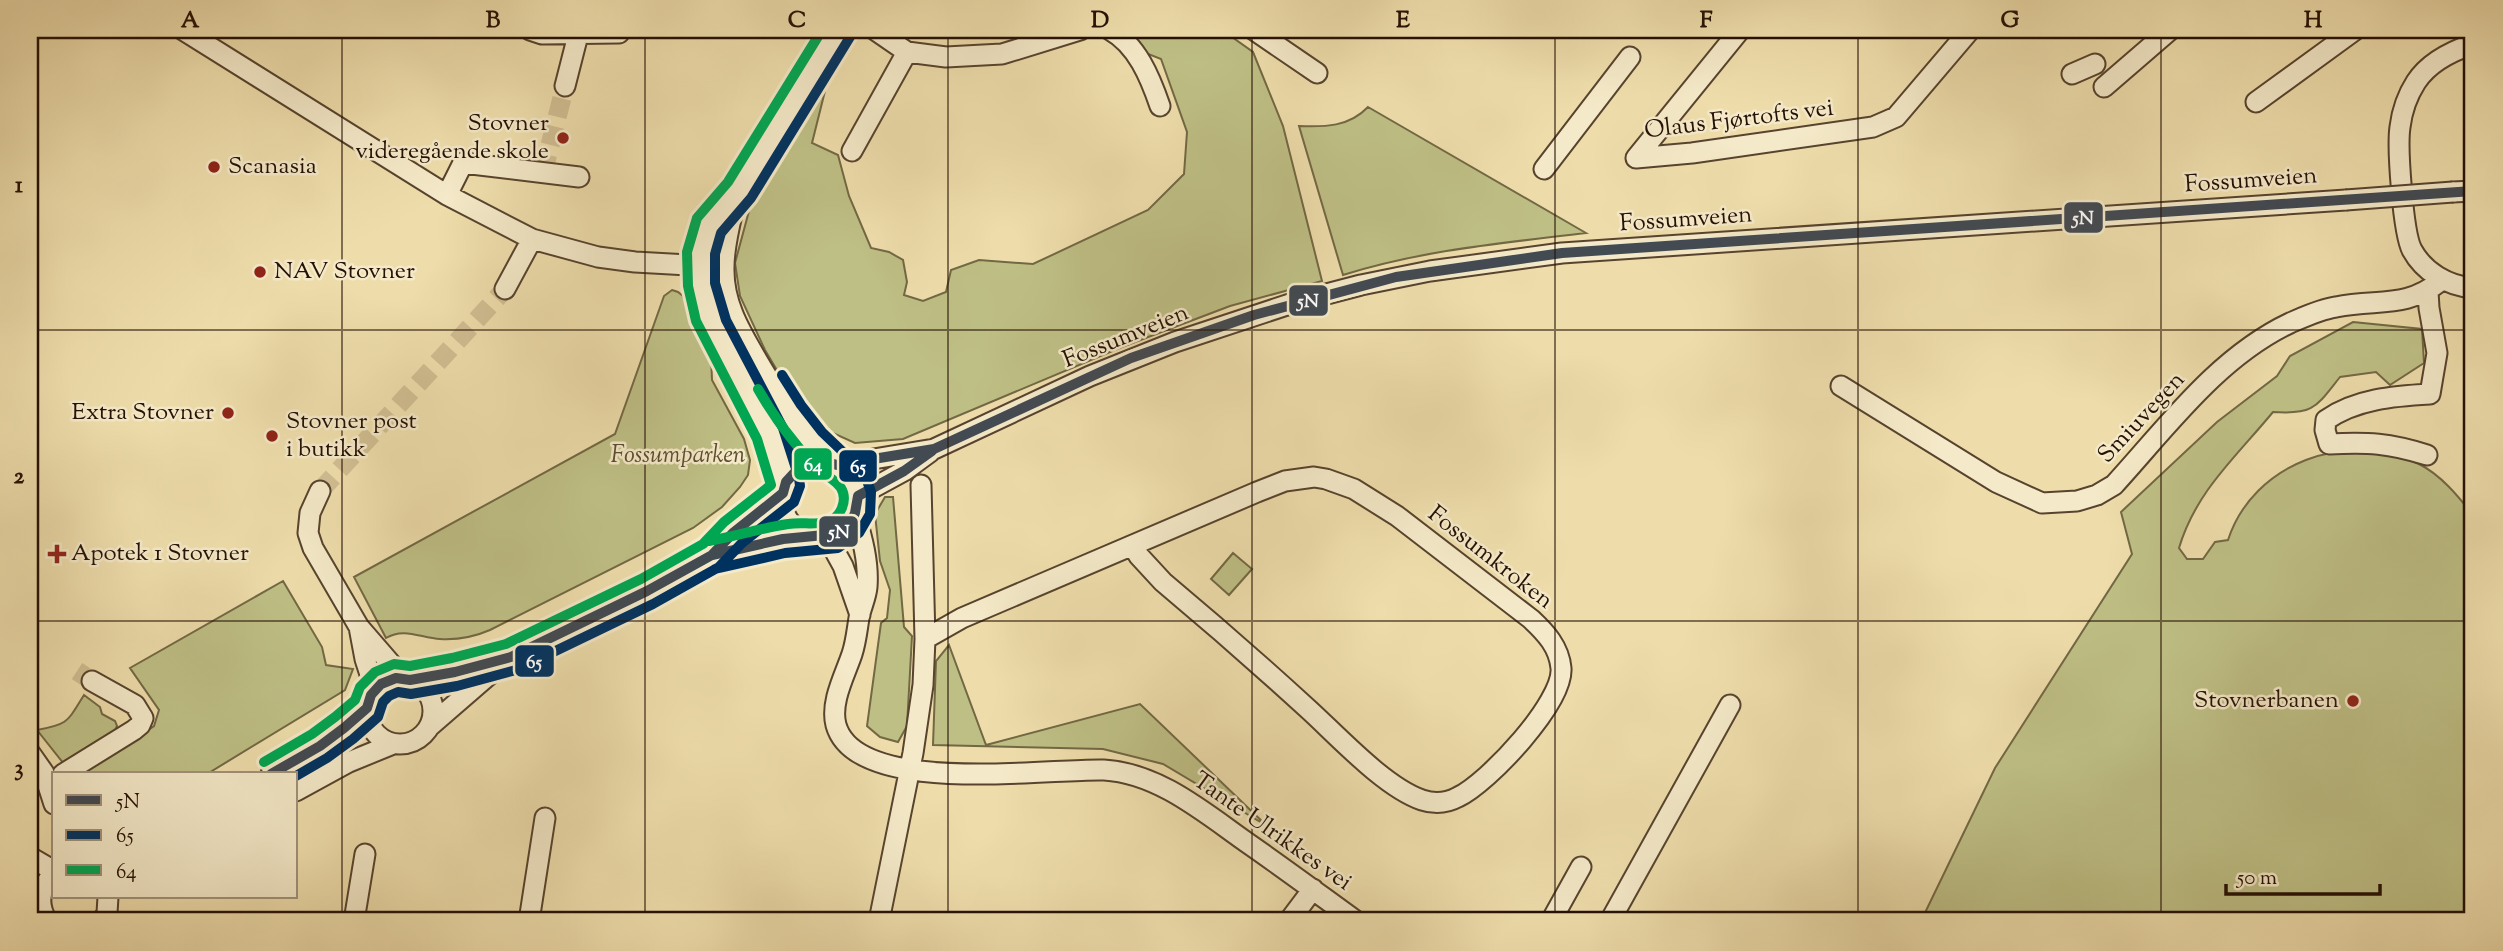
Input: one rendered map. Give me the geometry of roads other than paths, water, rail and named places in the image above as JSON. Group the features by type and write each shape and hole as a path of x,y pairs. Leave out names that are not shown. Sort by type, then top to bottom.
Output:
{"street":[{"path":"183,30 447,195 532,239 598,257 724,267"},
{"path":"530,30 541,34 619,33"},
{"path":"838,30 737,192 715,214 702,243 700,266 703,296 713,326 763,418 785,488 786,514 791,524 818,536 843,566 860,615"},
{"path":"875,30 907,52 946,57 1002,54 1080,30"},
{"path":"1110,30 1122,36 1149,75 1160,106"},
{"path":"1254,30 1317,73"},
{"name":"Olaus Fjørtofts vei","path":"1740,30 1636,158 1692,153 1873,127 1896,117 1969,30"},
{"path":"2104,87 2170,30"},
{"path":"2256,102 2355,30"},
{"path":"565,86 578,35"},
{"path":"2427,456 2393,445 2366,442 2329,444 2325,430 2326,419 2340,410 2390,396 2430,394 2437,352 2429,308 2435,285 2412,250 2404,229 2399,131 2405,104 2417,80 2435,61 2473,44"},
{"path":"852,151 907,52"},
{"path":"1544,169 1630,57"},
{"path":"2072,74 2095,64"},
{"path":"447,195 463,163 579,177"},
{"name":"Fossumveien","path":"712,555 844,529 857,505 934,449 1131,358 1242,318 1361,285 1475,264 1562,253 2473,191"},
{"path":"737,192 726,243 724,267 726,291 740,330 793,420 852,478 857,505"},
{"path":"505,289 532,239"},
{"path":"2435,285 2473,288"},
{"name":"Smiuvegen","path":"1841,386 1996,482 2042,503 2077,501 2097,495 2114,485 2235,356 2290,323 2335,307 2408,300 2435,285"},
{"name":"Fossumveien","path":"407,679 455,672 511,657 647,591 712,555 785,488 798,469 806,464 823,461 835,464 934,449"},
{"name":"Fossumkroken","path":"925,639 962,618 1278,484 1302,478 1326,479 1354,489 1397,516 1531,619 1553,643 1561,669 1559,683 1552,701 1540,718 1481,781 1457,798 1445,802 1422,800 1390,781 1349,747 1163,582 1133,546"},
{"path":"879,921 910,770 923,685 925,639 920,485"},
{"path":"320,491 310,513 309,533 320,560 359,627 407,679"},
{"name":"Tante Ulrikkes vei","path":"857,505 867,589 853,651 839,693 836,725 846,744 859,755 910,770 963,775 1106,770 1142,779 1182,797 1356,921"},
{"path":"359,627 371,699 370,727 376,735 393,744"},
{"name":"Fossumveien","path":"430,726 511,657"},
{"path":"274,772 333,737 388,680 407,679 417,683 429,695 433,710 430,726 414,741 393,744 349,762 298,790"},
{"path":"66,772 134,730 143,718 135,705 92,681"},
{"path":"1610,921 1730,705"},
{"path":"30,753 52,776"},
{"path":"529,921 545,818"},
{"path":"354,921 365,854"},
{"path":"30,857 52,872"},
{"path":"1551,921 1581,866"},
{"path":"30,917 37,892 52,875"},
{"path":"1289,921 1313,889"},
{"path":"37,892 47,921"}],"tunnel":[{"path":"543,173 565,86"},
{"path":"320,491 505,289"},
{"path":"77,671 92,681"}],"place":[{"name":"Stovner videregående skole","path":"563,138"},
{"name":"Scanasia","path":"214,167"},
{"name":"NAV Stovner","path":"260,272"},
{"name":"Extra Stovner","path":"228,413"},
{"name":"Stovner post i butikk","path":"272,436"},
{"name":"Apotek 1 Stovner","path":"57,554"},
{"name":"Stovnerbanen","path":"2353,701"}],"park label":[{"name":"Fossumparken","path":"678,456"}]}
